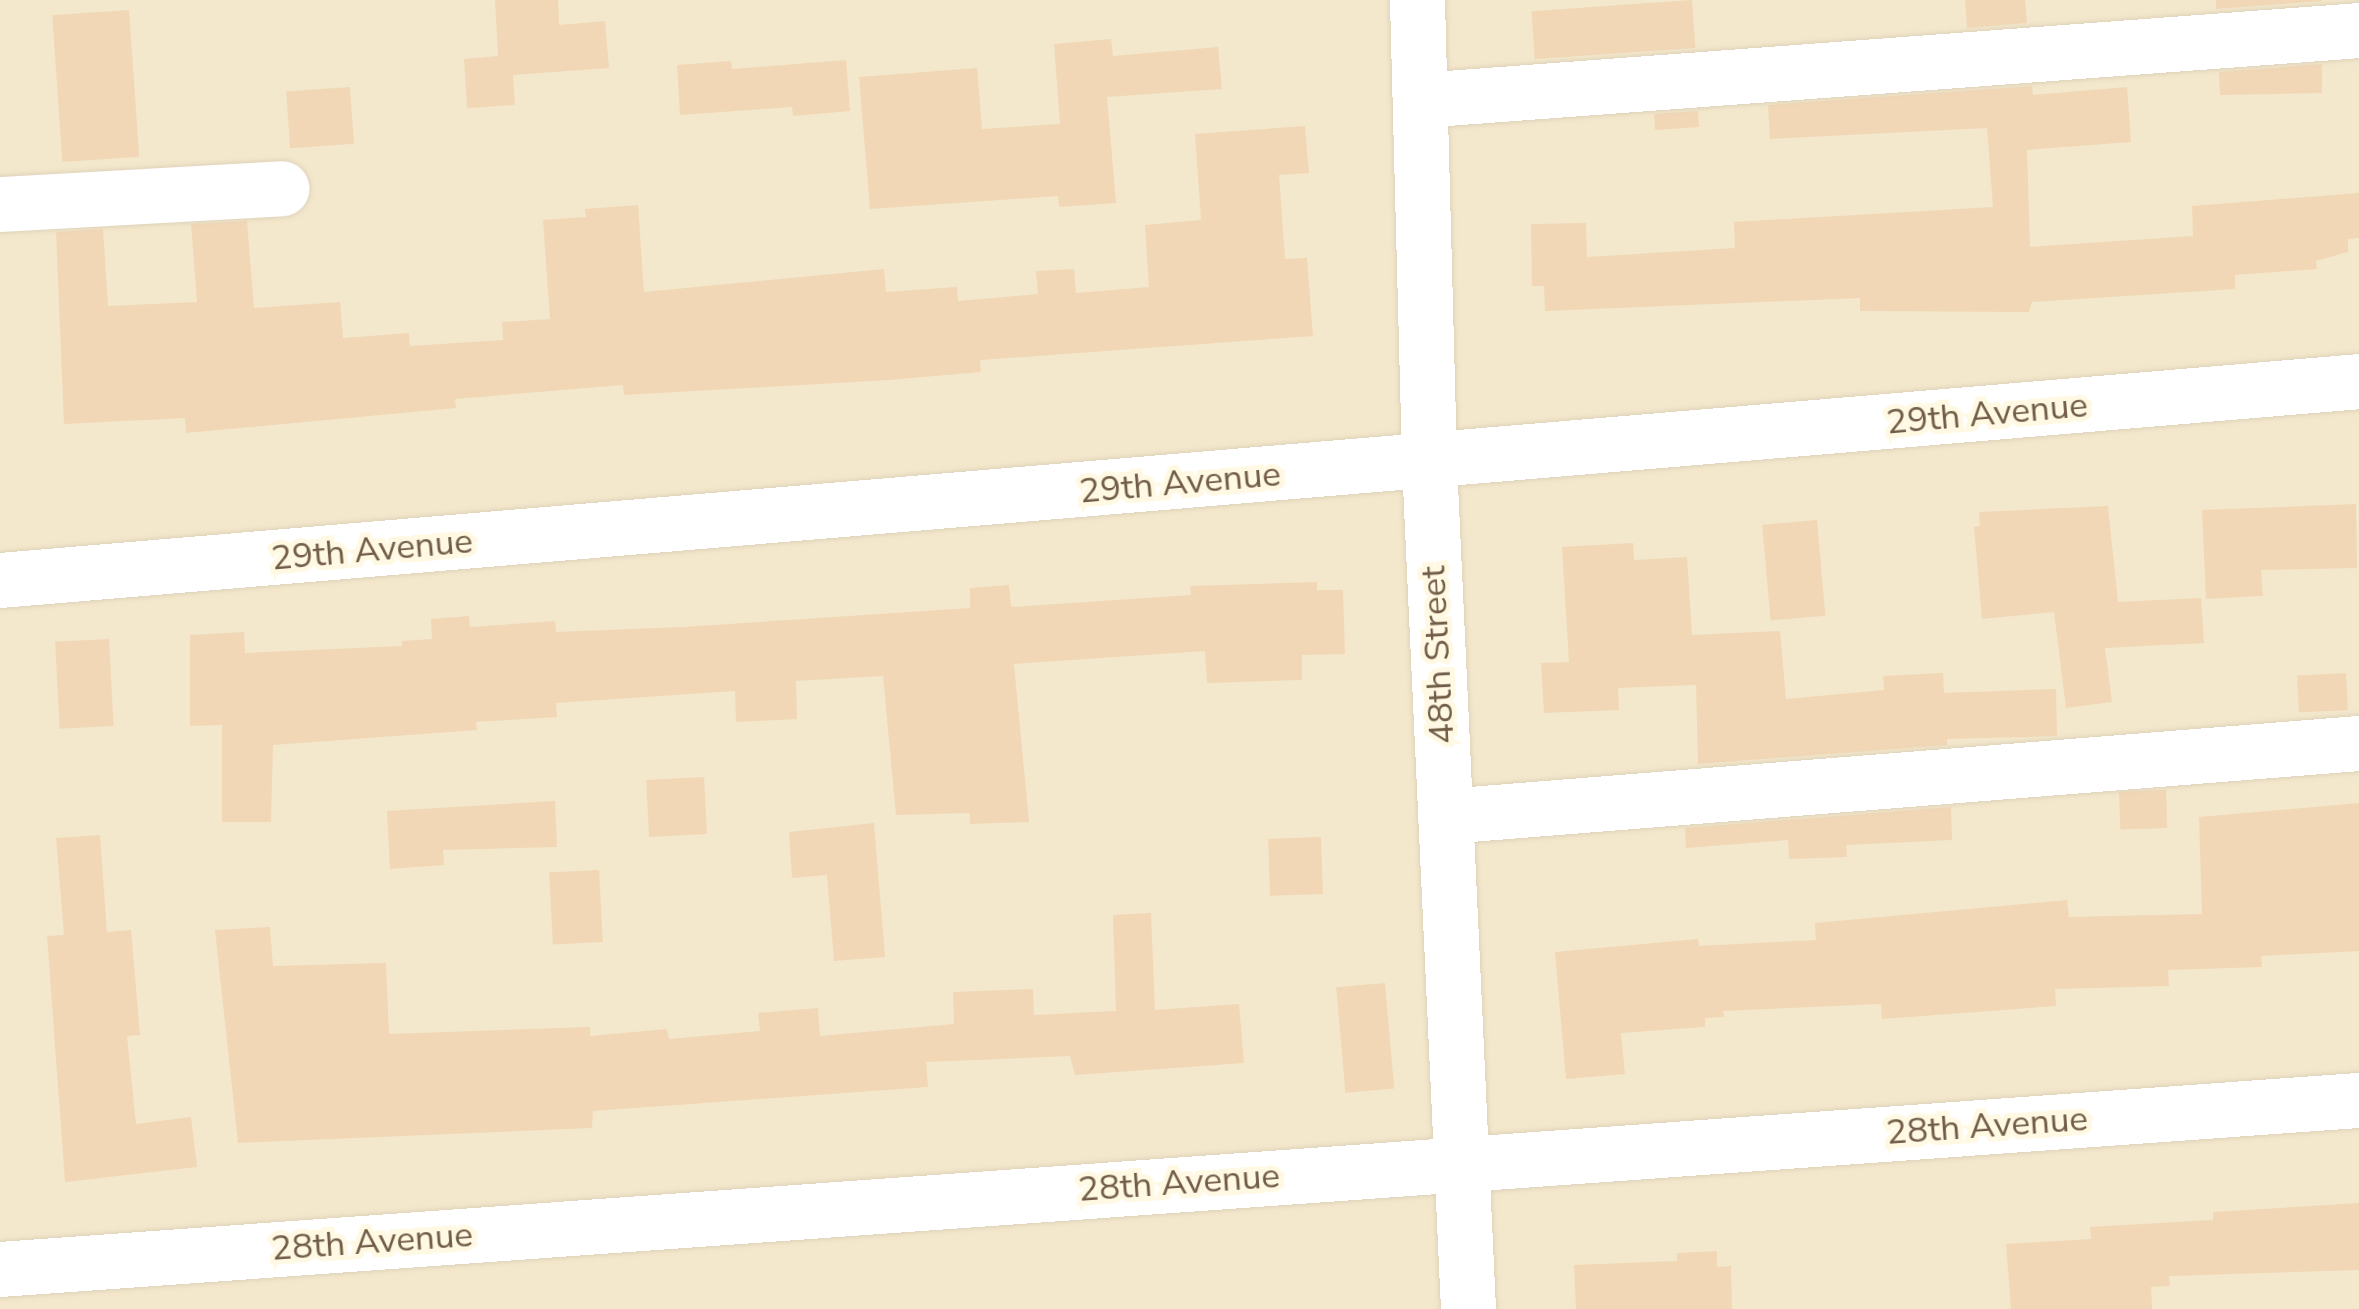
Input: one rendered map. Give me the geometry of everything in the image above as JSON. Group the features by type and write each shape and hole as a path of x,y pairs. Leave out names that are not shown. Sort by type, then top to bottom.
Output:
{"street":[{"name":"48th Street","path":"1417,0 1429,462 1468,1309"},
{"path":"1420,100 2359,30"},
{"path":"0,204 282,188"},
{"name":"29th Avenue","path":"0,580 2359,381"},
{"path":"1445,816 2359,743"},
{"name":"28th Avenue","path":"0,1269 2359,1100"}],"shaded area":[{"path":"0,0 2359,0 2359,1309 0,1309"}],"building":[{"path":"495,0 558,0 559,25 605,21 609,68 513,75 515,105 467,108 464,59 498,56"},
{"path":"1692,0 1695,48 1535,59 1531,11"},
{"path":"1965,0 2025,0 2027,23 1967,28"},
{"path":"2216,0 2322,0 2322,1 2216,9"},
{"path":"129,10 139,157 62,162 52,15"},
{"path":"1111,39 1113,56 1218,47 1222,89 1107,97 1116,203 1059,207 1058,196 870,209 859,77 977,68 982,129 1060,124 1054,44"},
{"path":"846,60 850,111 793,116 792,107 680,115 677,65 731,61 732,69"},
{"path":"2322,64 2322,93 2220,95 2219,72"},
{"path":"2032,86 2033,95 2127,87 2131,142 2027,150 2030,247 2193,236 2192,206 2359,193 2359,238 2348,239 2348,252 2316,261 2317,269 2235,275 2235,289 2032,302 2029,312 1860,311 1860,298 1545,311 1544,286 1532,286 1531,224 1586,223 1587,257 1735,248 1734,222 1993,207 1987,128 1770,139 1768,105"},
{"path":"350,87 354,144 290,148 286,91"},
{"path":"1698,111 1699,127 1655,130 1654,114"},
{"path":"1305,126 1309,173 1279,175 1285,259 1307,258 1313,336 980,360 981,372 888,380 624,395 623,385 455,399 456,408 186,433 185,418 64,424 56,232 103,229 108,306 197,302 191,224 247,221 254,308 340,302 343,338 409,333 410,346 503,340 502,322 550,319 543,220 586,217 585,209 638,205 644,292 884,269 886,292 957,287 958,301 1038,294 1036,271 1074,269 1076,293 1149,287 1145,225 1201,220 1195,134"},
{"path":"2356,504 2357,568 2261,570 2263,596 2206,599 2202,510"},
{"path":"2108,506 2118,602 2201,598 2204,643 2105,648 2112,702 2066,708 2054,612 1982,619 1974,527 1980,526 1979,512"},
{"path":"1817,520 1825,616 1771,620 1762,525"},
{"path":"1633,543 1634,560 1687,557 1692,635 1780,631 1786,699 1884,690 1883,676 1943,673 1944,693 2056,689 2057,736 1947,739 1947,745 1698,764 1696,685 1618,688 1619,710 1544,713 1541,663 1569,662 1562,547"},
{"path":"1317,582 1317,590 1343,590 1345,654 1302,655 1302,680 1207,683 1205,651 1014,664 1029,822 970,824 970,813 896,815 883,676 796,681 797,719 736,722 735,691 556,703 557,717 476,722 477,730 273,745 271,822 222,822 222,725 190,726 190,635 244,632 245,653 402,646 402,641 432,639 431,619 469,616 470,627 555,621 556,632 683,627 970,608 970,588 1009,585 1011,607 1191,595 1190,586"},
{"path":"109,639 114,726 60,729 55,642"},
{"path":"2346,673 2348,710 2299,713 2297,676"},
{"path":"704,777 707,834 649,837 646,780"},
{"path":"2166,790 2167,828 2120,830 2119,792"},
{"path":"555,801 557,847 443,850 444,865 390,869 387,811"},
{"path":"2359,803 2359,951 2261,956 2262,967 2168,970 2169,986 2055,989 2056,1006 1882,1019 1881,1004 1723,1011 1724,1017 1705,1018 1705,1027 1621,1033 1625,1074 1566,1079 1555,952 1698,939 1699,946 1816,940 1815,923 2067,900 2069,917 2202,914 2199,817"},
{"path":"1951,807 1952,840 1846,845 1847,857 1789,859 1788,840 1686,848 1685,828"},
{"path":"874,823 885,957 834,961 827,875 792,878 789,832"},
{"path":"100,835 107,932 131,930 140,1035 127,1036 136,1124 191,1117 197,1167 65,1182 47,936 64,935 56,838"},
{"path":"1321,837 1323,894 1270,896 1268,839"},
{"path":"599,870 603,942 553,945 549,873"},
{"path":"1151,913 1155,1010 1239,1004 1244,1063 1075,1075 1070,1056 926,1062 928,1087 593,1111 592,1128 238,1143 215,930 270,927 273,966 386,963 389,1034 590,1027 590,1036 667,1029 669,1039 760,1031 758,1013 818,1008 820,1036 954,1024 953,992 1033,989 1034,1015 1116,1011 1113,915"},
{"path":"1385,983 1394,1089 1345,1093 1336,987"},
{"path":"2359,1203 2359,1270 2169,1276 2170,1286 2151,1287 2152,1309 2011,1309 2006,1244 2091,1239 2090,1227 2213,1220 2213,1212"},
{"path":"1717,1251 1717,1267 1731,1266 1732,1309 1576,1309 1574,1265 1677,1261 1677,1253"}]}
